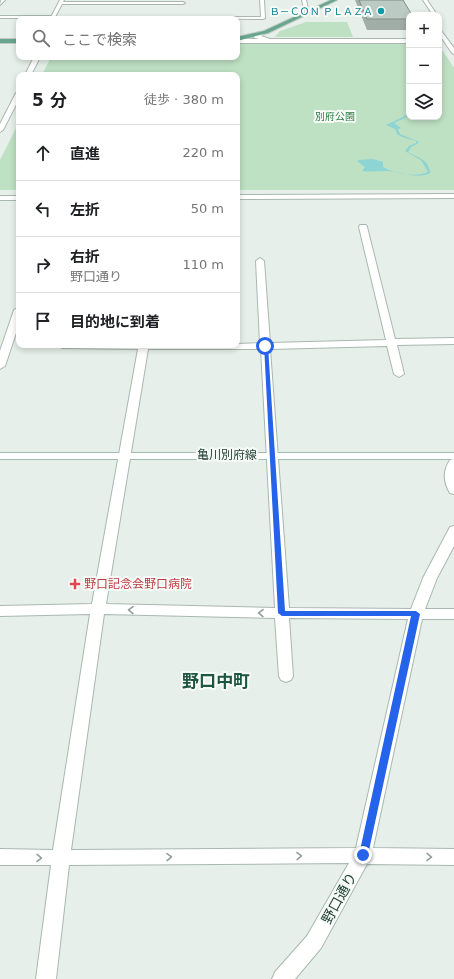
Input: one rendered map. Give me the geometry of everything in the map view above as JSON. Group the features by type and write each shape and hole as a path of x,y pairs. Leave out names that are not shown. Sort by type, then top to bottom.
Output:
{"main road":[{"path":"240,39 261,33 335,0"},
{"path":"0,41 16,41"}],"street":[{"path":"0,4 3,0"},
{"path":"240,18 263,18 262,0"},
{"path":"304,0 307,12"},
{"path":"419,0 427,12"},
{"path":"425,0 433,12"},
{"path":"54,16 61,2 183,2 181,16"},
{"path":"0,17 16,17"},
{"path":"442,29 454,41"},
{"path":"442,30 454,52"},
{"path":"261,33 256,37 273,41"},
{"path":"240,40 406,41"},
{"path":"442,41 454,41"},
{"path":"30,72 36,60"},
{"path":"0,130 16,99"},
{"path":"5,105 13,105"},
{"path":"240,197 454,196"},
{"path":"0,198 16,198"},
{"path":"363,228 399,374"},
{"path":"260,261 286,676"},
{"path":"0,366 4,344 16,317"},
{"path":"240,346 454,341"},
{"path":"4,344 16,344"},
{"path":"46,979 60,858 98,609 124,456 136,348"},
{"name":"亀川別府線","path":"0,456 454,456"},
{"path":"454,462 450,472 454,490"},
{"name":"野口通り","path":"282,979 314,942 363,855 416,614 430,578 451,550 454,530"},
{"path":"0,611 98,609 282,613 454,614"},
{"path":"0,857 60,858 363,855 454,857"}],"green space":[{"path":"306,22 347,22 353,37 275,37 280,31"},
{"name":"別府公園","path":"240,43 406,43 406,120 442,120 442,50 454,68 454,190 240,190 240,72 44,72 50,60 240,60"},
{"path":"16,128 16,190 0,190 0,160"}],"water":[{"path":"406,115 405,118 394,123 401,128 398,129 400,134 419,142 411,147 408,152 425,162 428,165 430,173 420,176 407,174 418,175 428,172 421,160 405,151 409,146 416,143 416,141 402,137 397,134 395,129 386,125"},
{"path":"373,159 383,162 383,167 395,172 362,171 365,167 357,161"}],"building":[{"path":"359,0 403,0 410,12 406,12 406,19 367,19"}],"place":[{"name":"Ｂ－ＣＯＮ ＰＬＡＺＡ","path":"381,11"},
{"name":"野口記念会野口病院","path":"75,584"}],"district":[{"name":"野口中町","path":"216,681"}],"route":[{"path":"265,346 282,613 416,614 363,855"}]}
